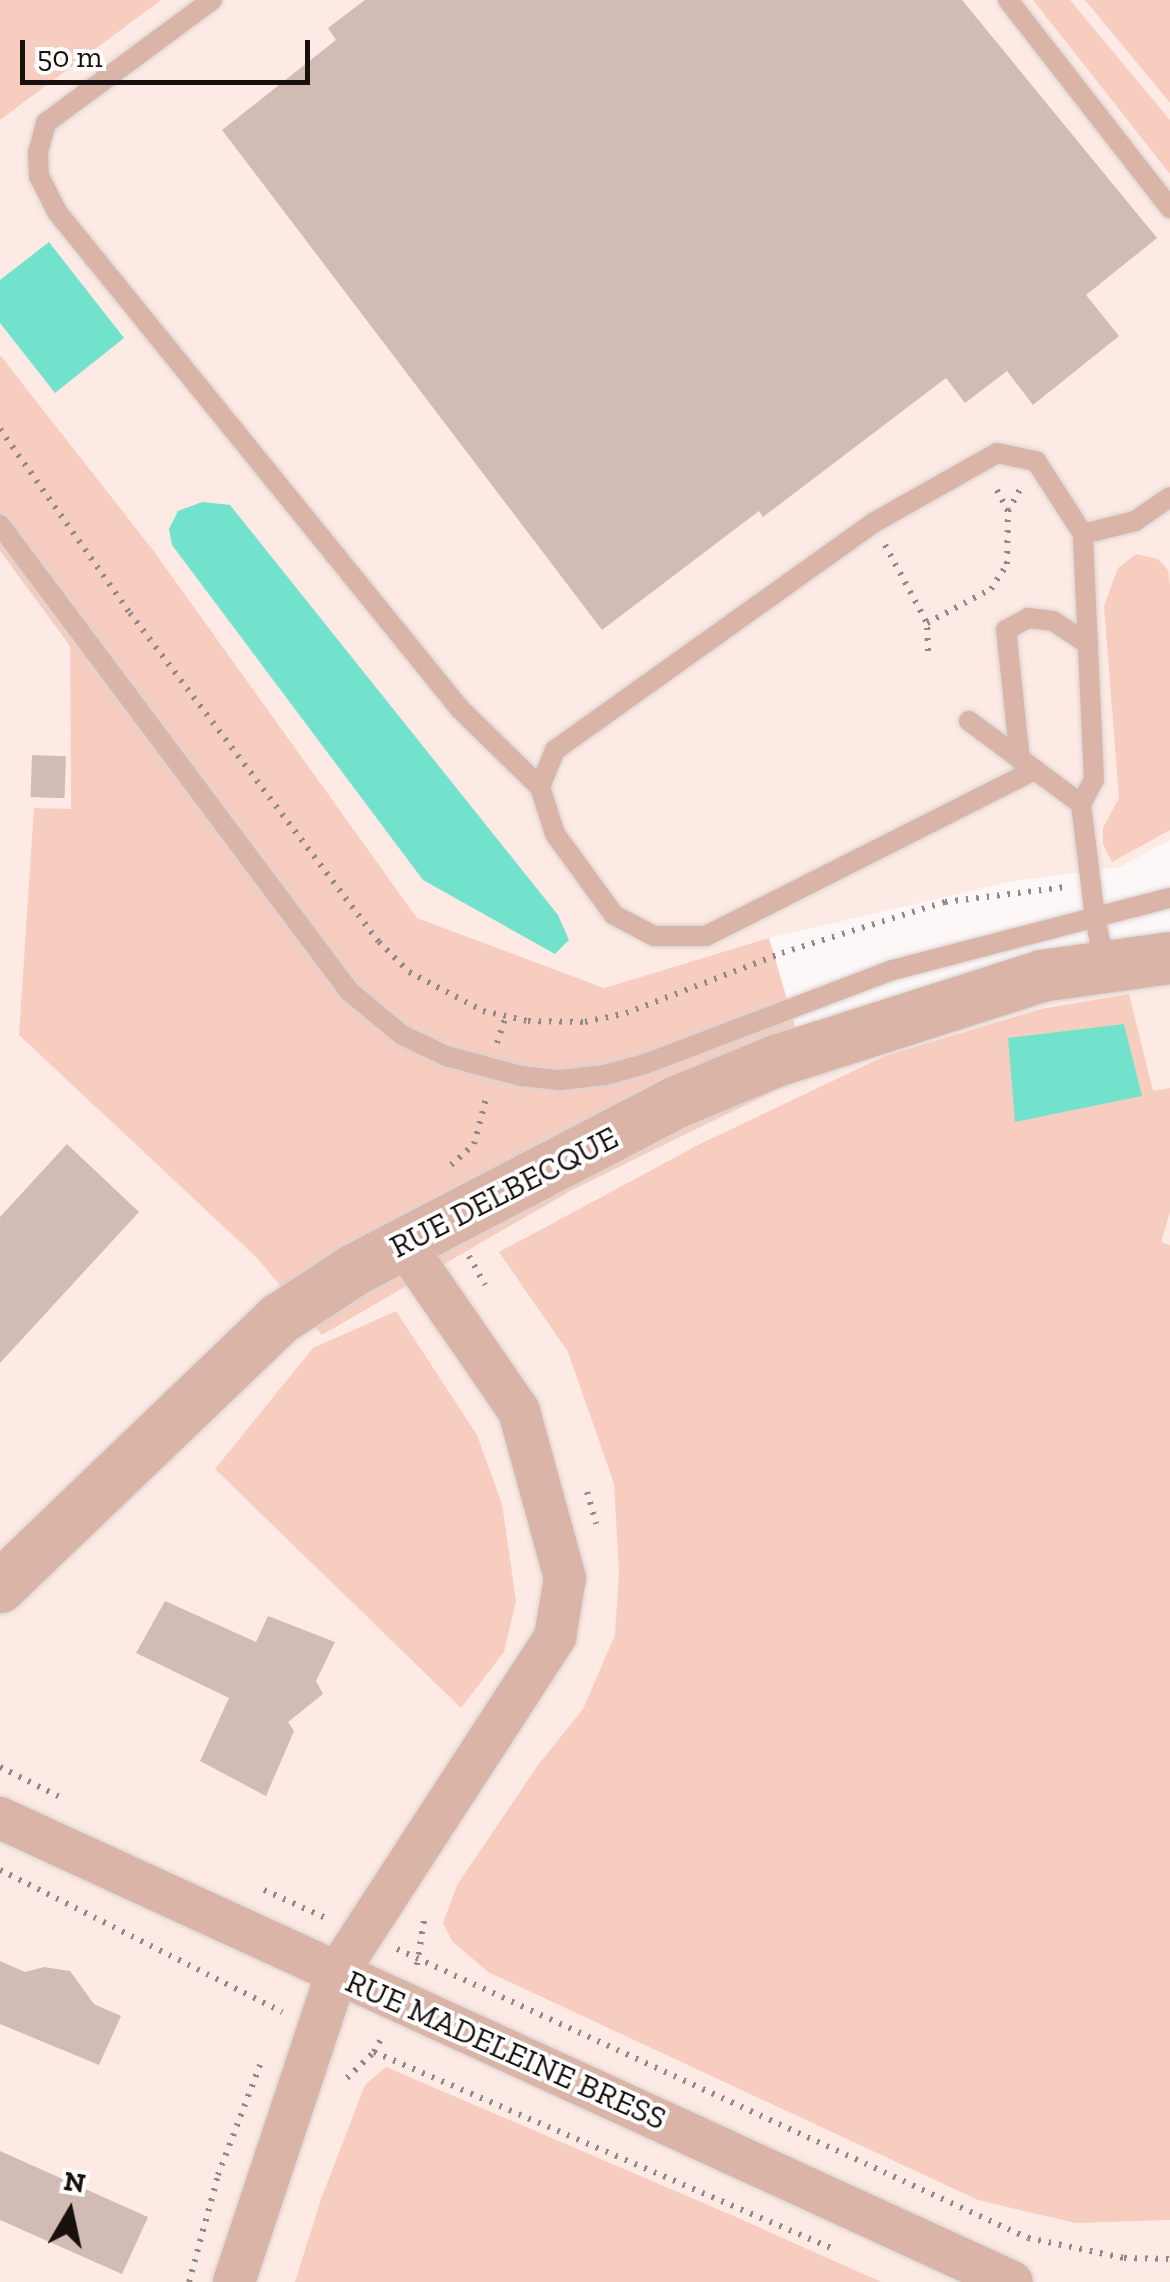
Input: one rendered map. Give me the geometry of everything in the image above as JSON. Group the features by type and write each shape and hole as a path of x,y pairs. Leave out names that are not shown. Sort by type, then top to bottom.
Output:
{"street":[{"name":"RUE DELBECQUE","path":"0,1588 281,1318 356,1268 677,1102 776,1061 999,988 1100,941 1170,943"},
{"name":"RUE DELBECQUE","path":"1100,941 1170,958"},
{"path":"234,2282 337,1974 555,1637 565,1578 519,1412 404,1244"},
{"name":"RUE MADELEINE BRESS","path":"0,1818 1012,2282"}],"lane":[{"path":"212,0 46,123 38,152 40,176 56,212 460,708 540,787 555,834 614,914 654,936 706,936 1028,765"},
{"path":"1008,0 1170,208"},
{"path":"540,787 555,750 873,523 997,453 1036,461 1084,534 1094,780 1081,804 1100,941"},
{"path":"1084,534 1135,521 1170,496"},
{"path":"0,525 348,991 402,1035 446,1056 492,1070 560,1080 605,1075 645,1064 893,970 1100,941 1170,898"},
{"path":"1028,765 1006,630 1029,618 1053,621 1088,644"},
{"path":"969,722 1081,804"}],"path":[{"path":"0,429 142,629 380,942 409,972 447,995 506,1016 586,1022 626,1013 782,954 945,902 1090,884"},
{"path":"926,623 991,589 1007,564 1008,511 982,462"},
{"path":"873,523 926,623 928,650"},
{"path":"446,1169 474,1144 506,1016"},
{"path":"447,1305 482,1278"},
{"path":"0,1870 282,2010 275,2027"},
{"path":"328,1919 336,1907"},
{"path":"419,1958 1028,2238 1124,2258 1170,2258"},
{"path":"374,2052 839,2251"},
{"path":"189,2282 218,2175 262,2061"}],"shaded area":[{"path":"0,0 161,0 0,120"},
{"path":"161,0 1085,0 1170,103 1170,840 1120,867 1014,881 769,938 604,988 417,918 153,550 0,355 0,120"},
{"path":"1033,0 1070,0 1170,120 1170,174"},
{"path":"1085,0 1170,0 1170,103"},
{"path":"49,242 124,338 55,393 0,323 0,280"},
{"path":"0,355 153,550 417,918 604,988 769,938 809,1074 574,1189 322,1335 255,1256 19,1035 34,808 71,809 70,646 0,551"},
{"path":"202,502 230,505 558,915 569,940 555,954 423,880 172,545 169,529 178,511"},
{"path":"0,551 70,646 71,810 34,808 255,1256 322,1335 574,1189 809,1074 1040,1003 1170,982 1170,2282 0,2282"},
{"path":"1136,554 1158,559 1168,570 1170,584 1170,830 1112,862 1103,844 1103,828 1119,798 1104,606 1118,568"},
{"path":"1129,994 1153,1091 1170,1088 1170,1212 1161,1242 1170,1245 1170,2220 1076,2223 978,2200 488,1972 452,1941 443,1923 457,1885 538,1765 583,1709 615,1635 619,1572 614,1484 568,1352 499,1252 700,1144 885,1056 1041,1009"},
{"path":"1124,1024 1142,1096 1015,1122 1008,1038"},
{"path":"396,1311 477,1435 502,1504 516,1601 504,1652 461,1708 215,1469 313,1348"},
{"path":"386,2067 881,2282 295,2282 321,2199 365,2085"}],"building":[{"path":"365,0 962,0 1157,238 1086,295 1119,336 1033,405 1007,371 965,403 946,378 763,517 759,511 602,630 222,130 336,40 328,28"},
{"path":"32,755 66,756 65,798 31,797"},
{"path":"67,1144 139,1212 0,1363 0,1217"},
{"path":"165,1601 256,1642 268,1616 335,1642 316,1681 323,1694 288,1722 294,1731 266,1796 200,1761 229,1698 136,1653"},
{"path":"0,1961 25,1972 44,1967 70,1971 94,2004 121,2016 99,2065 0,2024"},
{"path":"0,2151 148,2217 122,2274 0,2220"}]}
